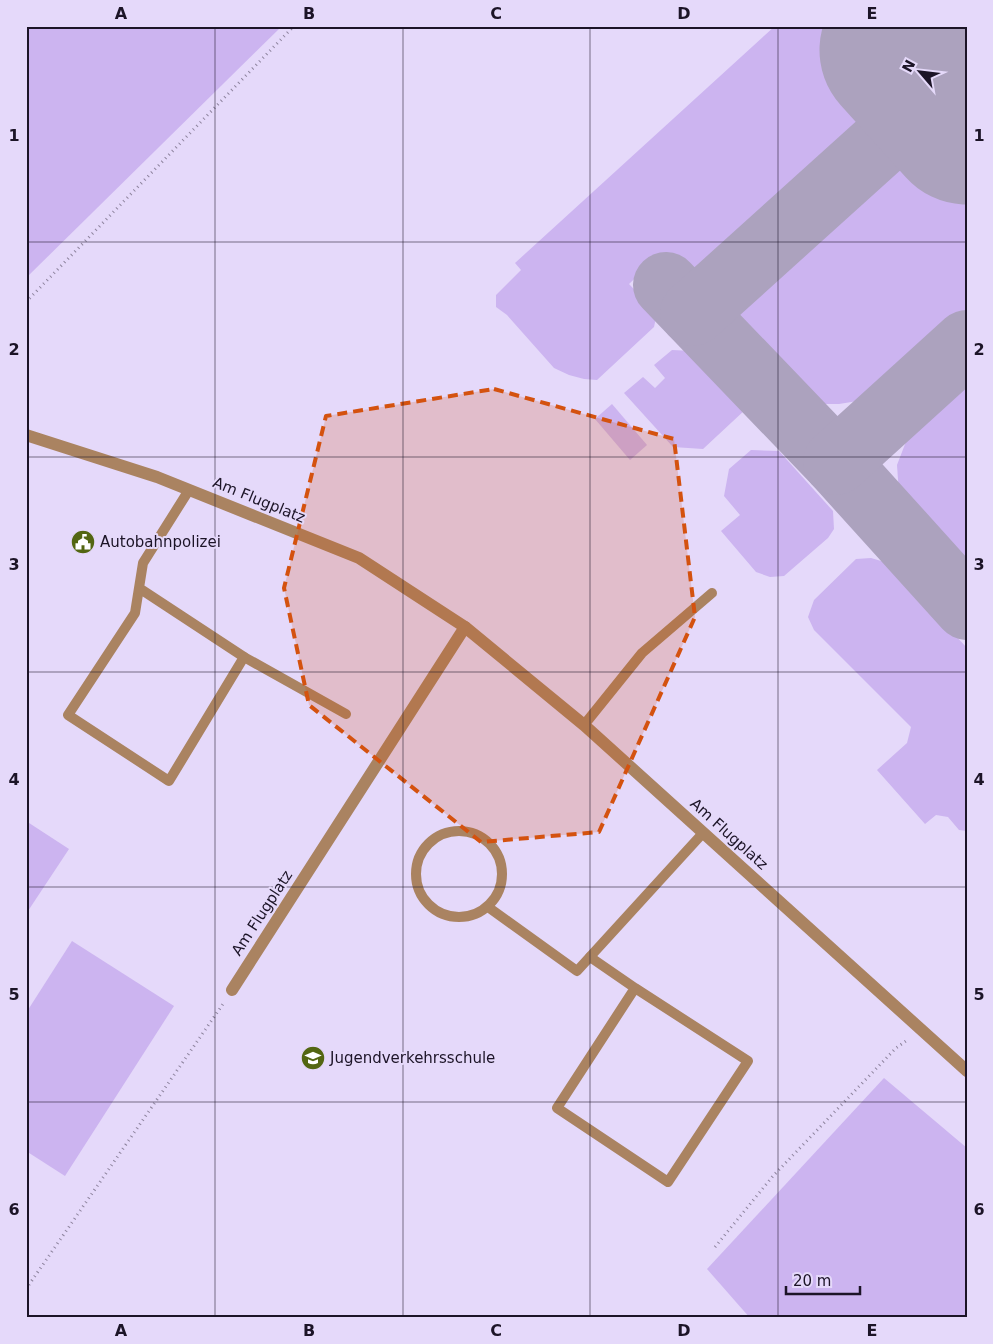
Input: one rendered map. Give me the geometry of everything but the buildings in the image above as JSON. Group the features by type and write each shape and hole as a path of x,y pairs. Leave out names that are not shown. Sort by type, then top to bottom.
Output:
{"street":[{"name":"Am Flugplatz","path":"26,435 157,477 359,558 465,626 584,724 967,1071"},
{"name":"Am Flugplatz","path":"232,990 465,626"}],"lane":[{"path":"190,490 143,563 135,613 68,715 168,780 244,657"},
{"path":"139,588 244,657 346,714"},
{"path":"584,724 642,653 712,593"},
{"path":"453,830 468,831 481,836 492,845 499,856 503,870 502,884 496,897 488,907 475,915 461,918 446,916 433,909 423,898 417,885 415,870 419,856 427,844 439,835 453,830"},
{"path":"488,907 578,971 703,833"},
{"path":"590,957 748,1061 668,1182 557,1108 636,988"}],"path":[{"path":"26,302 294,26"},
{"path":"26,1290 232,990"},
{"path":"715,1247 774,1176 896,1048 920,1030"}],"highlighted area":[{"path":"494,389 674,439 695,617 599,832 481,842 309,705 284,588 326,416"}],"shaded area":[{"path":"26,26 282,26 26,278"},
{"path":"775,26 907,26 867,66 907,109 693,304 653,261 629,284 657,313 654,327 597,380 569,375 554,368 507,315 496,307 496,295 521,270 515,263"},
{"path":"929,26 967,26 967,67"},
{"path":"918,120 967,173 967,324 905,378 876,398 839,404 801,404 767,382 701,314"},
{"path":"672,350 693,351 746,409 703,449 673,447 624,393 643,377 655,388 665,378 654,365"},
{"path":"967,364 967,594 901,522 897,465 917,413"},
{"path":"612,404 647,445 630,460 595,419"},
{"path":"751,450 779,451 833,511 834,529 828,538 784,576 770,577 756,572 721,531 740,515 724,496 729,469"},
{"path":"871,558 888,563 967,648 967,831 959,830 948,817 936,815 925,824 877,770 907,743 911,727 814,630 808,617 814,600 856,559"},
{"path":"26,821 69,849 26,914"},
{"path":"72,941 174,1006 65,1176 26,1151 26,1013"},
{"path":"884,1078 967,1148 967,1318 750,1318 707,1269"}],"taxiway":[{"path":"693,313 939,91"},
{"path":"666,285 836,462 967,607"},
{"path":"836,462 967,343"}],"runway":[{"path":"902,50 967,122"}],"place":[{"name":"Autobahnpolizei","path":"83,542"},
{"name":"Jugendverkehrsschule","path":"313,1058"}]}
